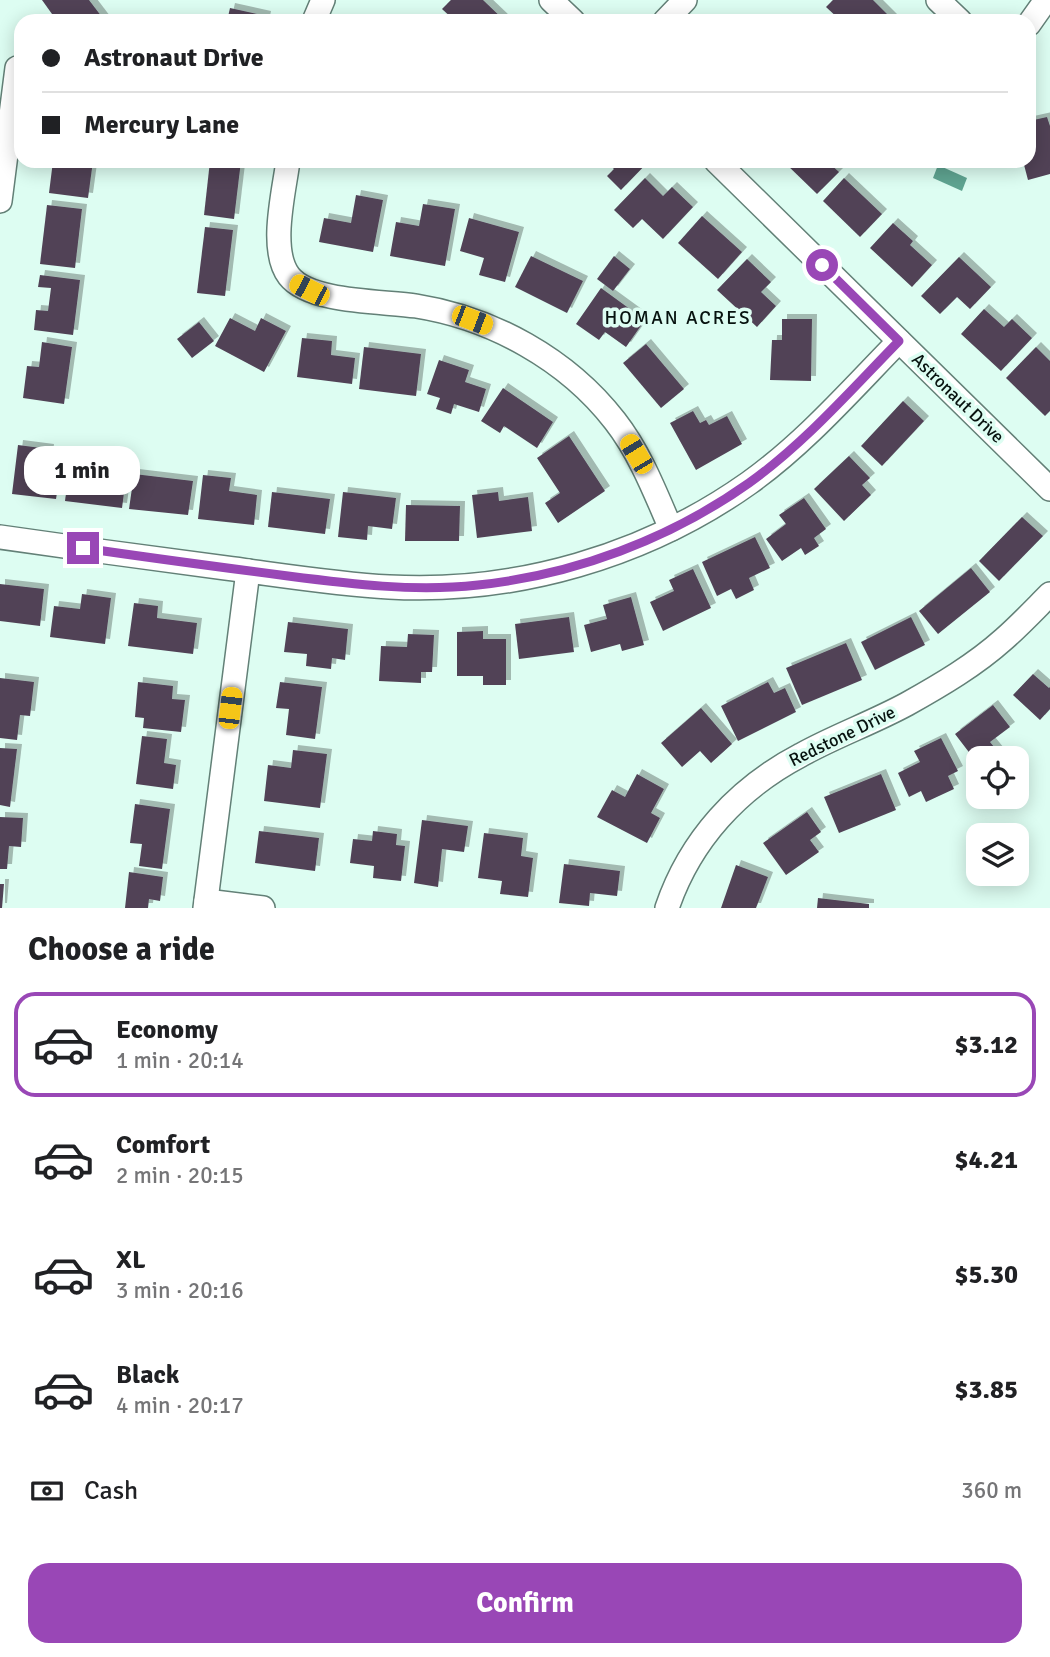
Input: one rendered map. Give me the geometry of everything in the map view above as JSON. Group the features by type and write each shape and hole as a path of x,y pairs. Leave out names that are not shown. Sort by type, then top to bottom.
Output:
{"street":[{"path":"551,0 566,14"},
{"path":"672,14 685,0"},
{"path":"938,0 953,14"},
{"path":"0,201 14,85"},
{"path":"287,168 279,250 288,274 296,284 323,295 416,306 452,314 493,328 533,349 590,394 615,422 646,471 671,529"},
{"name":"Astronaut Drive","path":"723,168 1050,489"},
{"path":"0,537 248,571 389,587 478,585 564,569 620,551 671,529 728,497 779,460 899,341"},
{"path":"248,571 205,904 264,908"},
{"name":"Redstone Drive","path":"667,908 709,829 740,795 800,755 878,719 957,675 1006,638 1050,594"}],"shaded area":[{"path":"937,168 945,168 967,178 962,191 933,178"}],"building":[{"path":"42,0 89,0 100,14 52,14"},
{"path":"451,0 483,0 498,14 447,14 442,9"},
{"path":"833,0 873,0 887,14 834,14 826,7"},
{"path":"230,8 257,14 229,14"},
{"path":"1047,117 1050,126 1050,174 1028,180 1025,168 1036,168 1036,119"},
{"path":"52,168 92,168 88,198 49,193"},
{"path":"209,168 240,168 234,219 204,215"},
{"path":"642,168 621,190 607,176 614,169"},
{"path":"790,168 835,168 839,172 817,194"},
{"path":"645,178 663,196 672,187 693,207 663,239 642,219 633,228 614,210"},
{"path":"844,178 882,214 860,237 823,201"},
{"path":"356,195 383,200 373,252 319,242 324,218 351,223"},
{"path":"423,204 455,209 445,266 390,256 396,222 419,226"},
{"path":"47,205 82,209 75,268 40,264"},
{"path":"702,216 742,252 718,279 678,243"},
{"path":"469,218 519,232 505,282 479,275 484,258 460,251"},
{"path":"893,223 913,241 910,245 932,265 912,287 870,248"},
{"path":"205,227 233,230 225,296 197,293"},
{"path":"531,256 583,281 567,313 515,287"},
{"path":"614,256 630,269 613,291 597,279"},
{"path":"959,257 991,287 970,309 957,297 940,314 921,296"},
{"path":"747,259 771,282 761,292 776,306 757,327 717,290"},
{"path":"40,275 80,280 73,335 34,330 36,310 48,311 51,288 38,287"},
{"path":"601,288 645,320 626,347 605,332 599,340 576,324"},
{"path":"984,309 1004,327 1012,319 1032,338 1001,371 961,334"},
{"path":"230,318 255,331 261,318 286,331 264,372 215,346"},
{"path":"782,319 812,319 811,381 770,380 772,340 782,340"},
{"path":"199,322 214,341 192,358 177,339"},
{"path":"302,338 332,341 331,355 355,358 352,384 297,377"},
{"path":"42,342 72,347 64,404 23,398 27,366 39,367"},
{"path":"646,344 684,389 661,408 623,363"},
{"path":"364,347 421,354 416,396 359,389"},
{"path":"1036,347 1050,361 1050,411 1045,416 1006,378"},
{"path":"439,360 469,370 465,382 486,389 479,412 454,404 451,414 436,409 440,398 427,394"},
{"path":"503,388 553,422 537,448 504,426 500,433 481,421"},
{"path":"903,401 924,421 882,466 861,446"},
{"path":"693,411 700,423 706,420 709,425 727,416 742,444 696,470 670,423"},
{"path":"569,436 605,491 558,523 545,503 560,493 537,458"},
{"path":"18,445 49,449 46,473 60,474 56,499 12,494"},
{"path":"849,456 870,478 862,485 871,495 844,521 814,489"},
{"path":"70,463 127,470 122,508 65,501"},
{"path":"134,474 193,481 188,515 129,509"},
{"path":"203,475 231,478 229,491 257,495 254,525 198,519"},
{"path":"272,492 330,499 325,534 268,527"},
{"path":"343,492 396,498 392,529 368,526 367,540 338,537"},
{"path":"498,492 499,501 528,497 532,531 477,538 472,495"},
{"path":"804,498 826,529 814,538 819,546 805,555 801,548 782,561 766,539 786,524 779,515"},
{"path":"406,505 460,506 459,541 405,541"},
{"path":"1022,517 1043,536 999,581 979,561"},
{"path":"755,537 770,568 749,578 754,590 736,599 731,589 717,596 702,562"},
{"path":"971,568 990,592 938,634 919,611"},
{"path":"693,569 711,608 663,631 650,602 674,591 669,580"},
{"path":"0,584 44,589 40,626 0,621"},
{"path":"82,594 111,598 105,644 50,637 54,606 80,609"},
{"path":"631,597 644,645 622,651 620,644 591,652 584,625 607,619 603,605"},
{"path":"134,603 158,606 157,618 197,623 193,654 128,646"},
{"path":"569,617 574,652 519,659 515,624"},
{"path":"911,617 925,645 875,670 861,642"},
{"path":"288,622 348,629 345,660 332,658 331,669 306,666 307,654 284,652"},
{"path":"483,631 483,639 506,639 506,685 483,685 483,676 457,676 457,632"},
{"path":"408,634 434,635 432,672 421,672 421,683 379,681 381,646 407,647"},
{"path":"846,643 862,680 802,705 786,668"},
{"path":"1033,674 1050,687 1050,709 1040,720 1013,695"},
{"path":"0,678 34,682 30,716 20,715 17,740 0,738"},
{"path":"138,682 173,686 172,699 185,700 181,732 143,728 144,718 135,717"},
{"path":"280,682 322,687 315,739 286,735 289,709 276,708"},
{"path":"768,682 774,693 785,688 796,712 738,741 721,706"},
{"path":"993,705 1010,727 990,742 993,746 966,746 966,748 955,734"},
{"path":"701,708 732,744 711,763 700,751 682,767 661,743"},
{"path":"142,736 167,739 164,763 176,765 173,789 136,784"},
{"path":"941,738 958,771 948,776 954,789 926,802 921,791 909,797 898,773 920,762 914,751"},
{"path":"0,748 17,749 10,807 0,805"},
{"path":"293,750 327,754 320,808 264,801 268,765 291,768"},
{"path":"637,774 664,789 651,813 660,818 647,843 597,817 612,790 625,797"},
{"path":"881,774 896,810 839,833 824,797"},
{"path":"135,804 170,809 162,869 139,866 142,844 130,843"},
{"path":"807,812 821,832 810,840 819,852 786,875 763,843"},
{"path":"0,817 23,818 21,847 9,846 7,869 0,869"},
{"path":"422,820 468,826 464,852 442,849 438,887 414,883"},
{"path":"259,831 319,838 315,871 255,863"},
{"path":"373,831 397,834 396,845 405,846 401,881 373,878 374,866 350,863 353,839 372,841"},
{"path":"484,833 523,838 521,856 533,858 528,897 500,894 502,881 478,878"},
{"path":"564,864 620,871 617,896 590,893 589,906 559,903"},
{"path":"736,865 768,877 756,908 721,908"},
{"path":"129,872 163,877 160,901 149,899 148,908 125,908"},
{"path":"0,884 4,884 2,908 0,908"},
{"path":"818,898 869,904 869,908 817,908"}],"district":[{"name":"HOMAN ACRES","path":"678,318"}],"route":[{"path":"83,548 363,585 416,588 507,581 564,569 620,551 707,510 750,482 793,448 899,341 822,265"}]}
